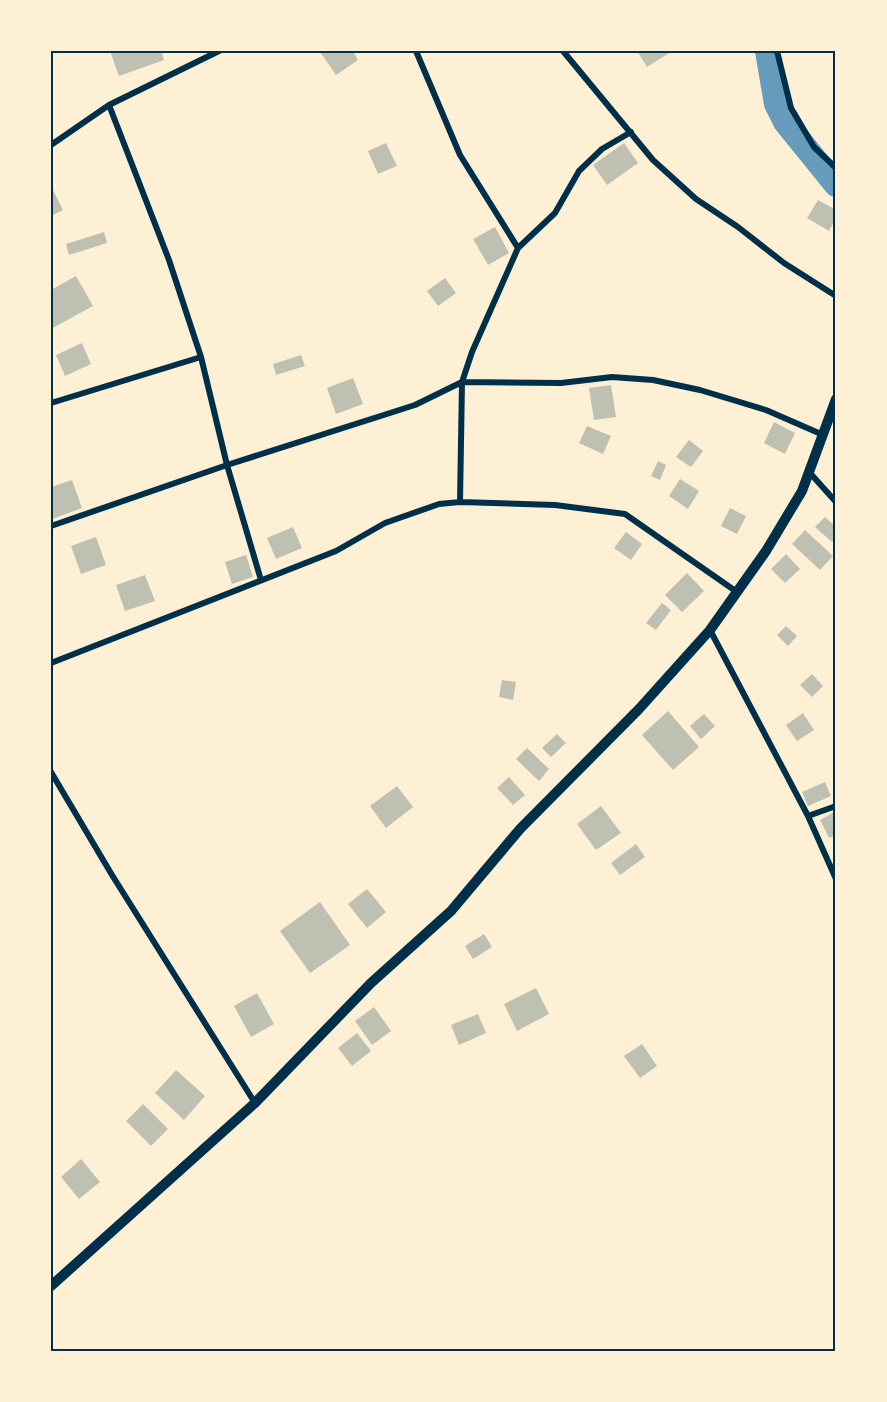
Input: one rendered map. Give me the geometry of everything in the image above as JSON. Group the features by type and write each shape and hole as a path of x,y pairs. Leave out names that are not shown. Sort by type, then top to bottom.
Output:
{"street":[{"path":"51,145 109,105 219,51"},
{"path":"416,51 460,155 518,248"},
{"path":"563,51 653,160 696,199 738,227 784,263 836,296"},
{"path":"777,51 790,108 814,147 836,168"},
{"path":"109,105 169,260 201,357 227,465 261,580"},
{"path":"460,502 462,382 472,352 518,248 555,213 579,171 602,149 631,132"},
{"path":"51,403 201,357"},
{"path":"51,526 227,465 415,405 462,382 561,383 612,377 653,380 700,390 766,410 822,434"},
{"path":"51,1286 255,1103 371,983 451,911 520,829 639,709 710,630 766,551 802,490 836,399"},
{"path":"810,473 836,502"},
{"path":"51,663 336,551 385,523 440,504 460,502 555,505 625,514 737,592"},
{"path":"710,630 808,816 836,879"},
{"path":"51,772 112,875 255,1103"},
{"path":"808,816 836,806"}],"building":[{"path":"110,51 161,51 164,60 119,76"},
{"path":"321,51 353,51 358,60 336,75"},
{"path":"637,51 668,51 669,53 647,67"},
{"path":"386,143 397,166 378,174 368,151"},
{"path":"624,143 638,163 607,185 593,165"},
{"path":"51,186 63,210 51,216"},
{"path":"818,200 836,210 836,218 829,231 807,218"},
{"path":"495,227 509,253 488,265 473,239"},
{"path":"104,232 107,243 69,255 66,244"},
{"path":"76,276 93,306 51,329 51,290"},
{"path":"445,278 456,293 438,306 427,291"},
{"path":"82,343 91,364 65,376 56,355"},
{"path":"301,355 305,366 276,375 273,364"},
{"path":"353,378 363,404 336,414 327,388"},
{"path":"611,385 616,417 594,420 589,388"},
{"path":"774,422 795,433 785,454 764,443"},
{"path":"587,426 611,436 603,454 579,443"},
{"path":"689,440 703,451 691,467 676,457"},
{"path":"658,461 666,465 660,480 651,476"},
{"path":"680,479 699,491 688,509 669,496"},
{"path":"72,480 82,508 52,519 51,487"},
{"path":"730,508 746,516 737,534 721,526"},
{"path":"825,517 836,527 836,538 832,542 815,527"},
{"path":"293,527 302,548 276,559 267,538"},
{"path":"805,530 833,556 820,570 792,544"},
{"path":"626,532 642,544 631,560 614,548"},
{"path":"96,537 106,565 81,574 71,546"},
{"path":"786,554 800,569 785,583 771,569"},
{"path":"246,555 253,577 232,584 225,562"},
{"path":"687,573 704,591 682,612 665,595"},
{"path":"145,575 155,601 125,611 116,585"},
{"path":"662,603 671,610 656,630 646,623"},
{"path":"786,626 797,636 788,646 777,635"},
{"path":"812,674 823,686 812,697 800,685"},
{"path":"502,680 516,682 513,700 499,697"},
{"path":"668,711 699,747 673,770 642,735"},
{"path":"803,713 814,730 797,741 786,725"},
{"path":"704,714 715,726 701,739 690,726"},
{"path":"557,734 566,743 551,757 542,748"},
{"path":"527,748 549,769 539,781 516,759"},
{"path":"509,777 525,795 513,805 497,788"},
{"path":"825,782 831,796 808,806 802,792"},
{"path":"397,786 413,807 386,828 370,806"},
{"path":"601,806 621,833 596,850 577,824"},
{"path":"836,811 836,835 829,838 820,820"},
{"path":"636,844 645,857 620,875 611,863"},
{"path":"367,889 386,912 367,928 348,904"},
{"path":"320,902 350,945 310,973 280,931"},
{"path":"484,934 492,947 473,959 465,946"},
{"path":"536,988 549,1014 517,1031 504,1004"},
{"path":"257,993 274,1024 251,1037 234,1006"},
{"path":"374,1007 391,1031 372,1045 355,1021"},
{"path":"478,1014 486,1033 459,1045 451,1025"},
{"path":"357,1033 371,1051 352,1066 338,1048"},
{"path":"642,1044 657,1066 640,1078 624,1056"},
{"path":"176,1070 205,1096 184,1120 155,1093"},
{"path":"143,1104 168,1129 151,1146 126,1121"},
{"path":"81,1159 100,1182 79,1199 61,1177"}],"waterway":[{"path":"767,51 776,104 785,122 836,185"}]}
